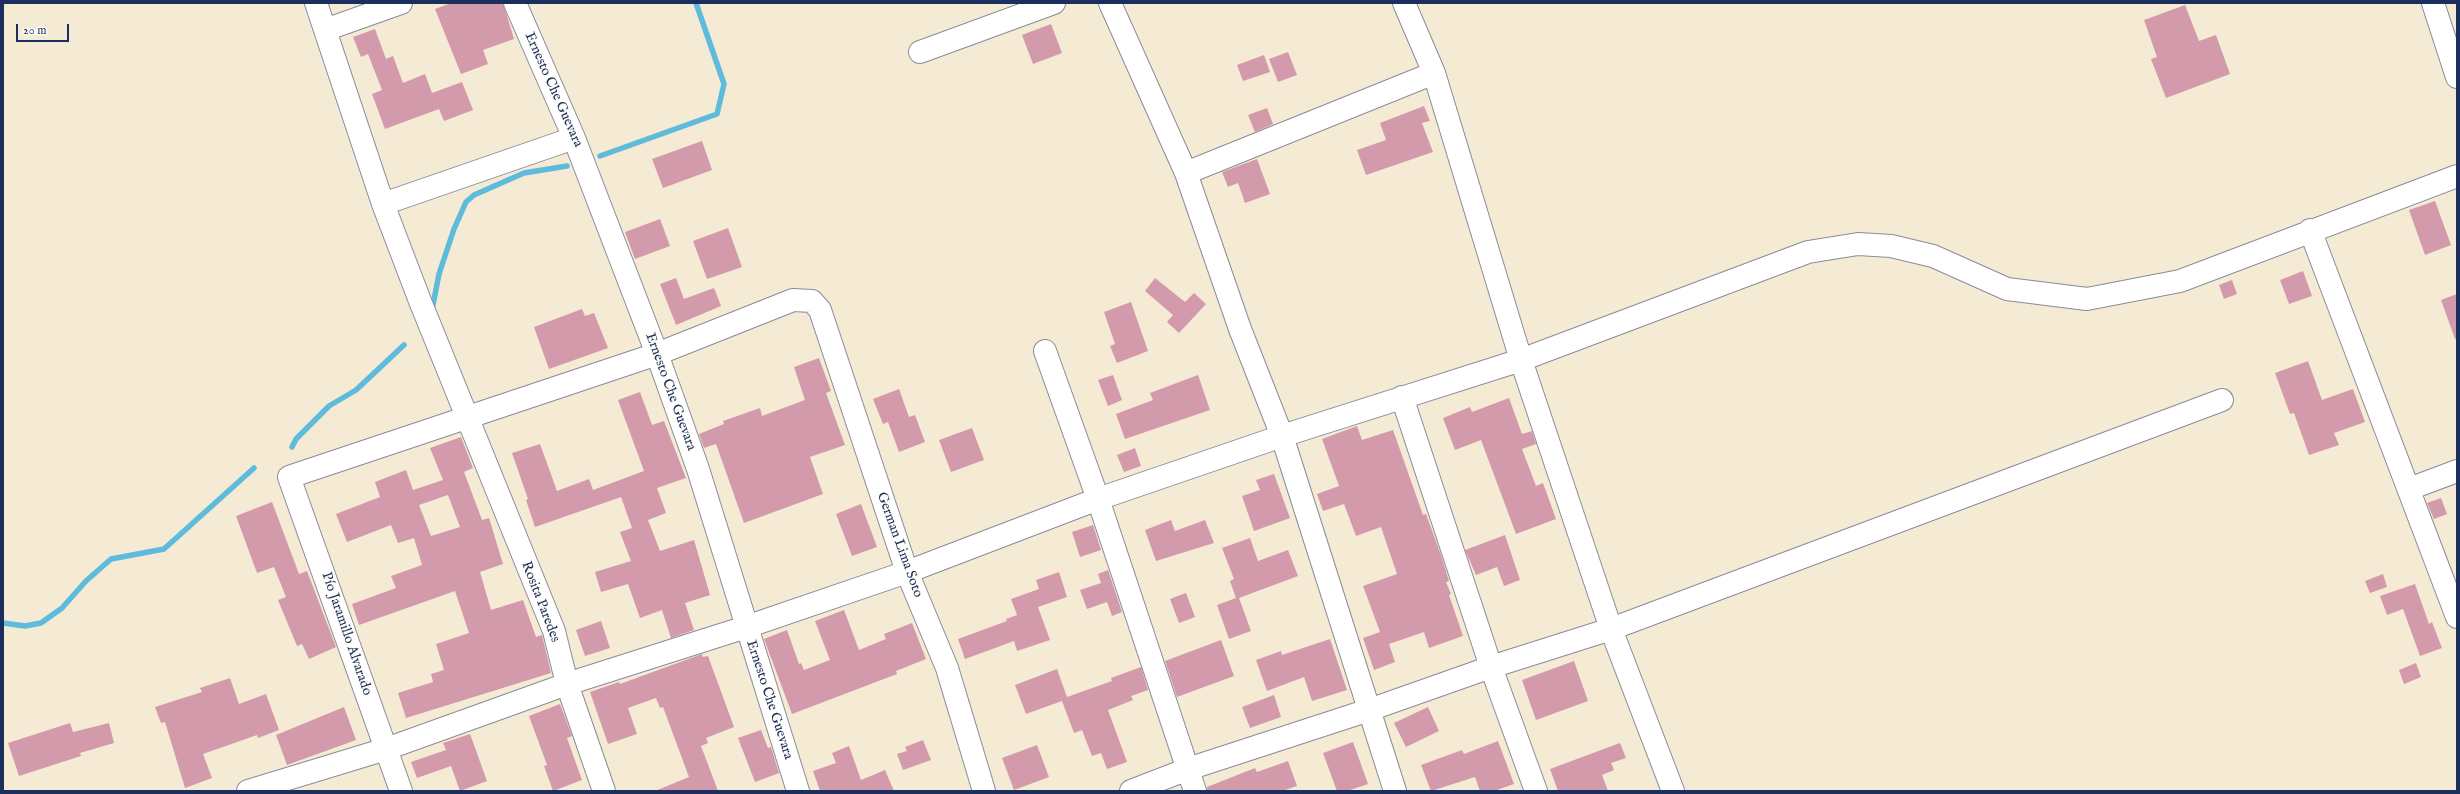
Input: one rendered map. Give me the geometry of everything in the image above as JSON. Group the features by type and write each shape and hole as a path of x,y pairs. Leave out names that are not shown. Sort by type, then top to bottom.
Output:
{"street":[{"name":"Rosita Paredes","path":"316,3 383,204 466,417 554,631 567,684 604,791"},
{"path":"325,30 401,3"},
{"name":"Ernesto Che Guevara","path":"515,3 574,138 657,354 698,469 746,628 798,791"},
{"path":"920,52 1054,3"},
{"path":"1110,3 1186,173 1240,329 1282,436 1395,791"},
{"path":"1404,3 1434,73 1521,360 1611,629 1674,791"},
{"path":"2433,3 2457,76"},
{"path":"1186,173 1434,73"},
{"path":"383,204 574,138"},
{"path":"248,791 386,749 567,684 746,628 907,572 1098,499 1282,436 1521,360 1808,252 1858,244 1891,246 1933,256 2007,289 2087,299 2126,293 2180,281 2310,230 2457,176"},
{"path":"2310,230 2457,617"},
{"name":"German Lima Soto","path":"657,354 793,300 812,300 820,310 907,572 947,668 984,791"},
{"path":"1045,351 1098,499 1196,791"},
{"path":"466,417 657,354"},
{"path":"1402,397 1491,667 1536,791"},
{"path":"1131,791 1188,769 1369,710 1491,667 1611,629 2222,400"},
{"name":"Pío Jaramillo Alvarado","path":"401,791 289,477 466,417"},
{"path":"2409,489 2457,471"}],"building":[{"path":"451,3 503,3 514,39 483,50 488,64 461,74 435,9"},
{"path":"2185,5 2199,41 2216,35 2230,74 2166,98 2151,59 2157,57 2144,20"},
{"path":"1051,24 1062,53 1033,64 1022,35"},
{"path":"375,29 386,59 393,56 403,83 425,74 432,93 462,82 473,110 444,121 439,109 385,129 372,94 382,90 368,54 361,57 353,37"},
{"path":"1288,52 1297,75 1278,82 1269,59"},
{"path":"1264,55 1270,72 1243,81 1237,65"},
{"path":"1424,106 1430,121 1422,123 1433,152 1366,175 1357,150 1386,140 1380,123"},
{"path":"1267,108 1273,124 1255,132 1248,115"},
{"path":"702,141 712,170 663,188 652,159"},
{"path":"1257,159 1270,194 1245,203 1238,183 1228,187 1222,172"},
{"path":"2435,201 2451,245 2425,255 2409,210"},
{"path":"660,219 670,246 635,259 625,232"},
{"path":"728,228 742,267 707,279 693,241"},
{"path":"2303,271 2312,296 2289,304 2280,280"},
{"path":"676,278 684,299 714,288 721,306 676,325 660,284"},
{"path":"1155,278 1185,302 1194,293 1206,304 1179,333 1167,322 1173,315 1145,291"},
{"path":"2232,280 2237,294 2224,299 2219,285"},
{"path":"2457,294 2457,339 2455,339 2441,300"},
{"path":"1131,302 1148,351 1117,363 1110,346 1115,344 1104,312"},
{"path":"582,309 585,316 594,313 608,348 549,369 534,327"},
{"path":"819,358 831,391 826,393 845,445 810,457 823,494 744,523 716,444 704,448 699,434 724,424 723,421 760,408 762,416 805,400 794,367"},
{"path":"2308,361 2322,400 2353,389 2365,422 2334,433 2339,445 2309,455 2294,413 2290,414 2275,373"},
{"path":"1113,375 1122,400 1108,406 1098,380"},
{"path":"1198,375 1210,410 1125,439 1116,414 1153,400 1150,393"},
{"path":"899,389 909,417 915,415 925,442 899,452 888,422 883,424 873,399"},
{"path":"640,392 652,425 664,421 686,478 657,488 666,513 648,520 660,551 694,540 710,595 685,603 694,630 671,638 662,610 640,618 628,584 601,592 595,572 631,561 620,532 632,528 621,497 535,527 526,500 528,499 512,453 540,444 557,491 589,479 593,490 644,471 618,400"},
{"path":"1509,398 1522,434 1532,431 1536,444 1522,449 1536,486 1543,483 1556,519 1516,534 1481,440 1455,450 1443,418 1470,407 1472,412"},
{"path":"1357,426 1362,440 1393,430 1423,515 1426,514 1441,555 1449,581 1446,582 1451,594 1449,595 1463,636 1429,648 1424,632 1389,644 1395,662 1374,670 1363,638 1380,632 1363,586 1397,574 1381,527 1356,536 1344,504 1323,511 1317,494 1339,486 1322,439"},
{"path":"972,428 984,460 951,472 939,440"},
{"path":"461,437 473,468 464,472 482,520 489,518 503,564 480,572 491,610 523,600 536,637 542,635 551,673 406,718 398,693 433,682 431,674 444,670 436,644 469,633 455,591 359,625 352,604 396,588 391,576 422,565 414,538 398,543 391,525 347,542 336,514 380,497 375,482 406,470 413,490 443,480 430,448","holes":["448,495 460,527 431,536 419,505"]},
{"path":"1135,448 1141,466 1124,472 1117,455"},
{"path":"1274,474 1290,518 1254,531 1242,496 1260,490 1256,480"},
{"path":"2441,498 2447,514 2434,519 2427,503"},
{"path":"272,502 299,574 307,571 336,647 309,659 302,644 297,646 278,600 286,597 274,567 257,573 236,516"},
{"path":"861,504 877,547 852,556 836,514"},
{"path":"1171,520 1175,531 1205,520 1214,543 1156,561 1145,530"},
{"path":"1093,525 1101,550 1080,557 1072,532"},
{"path":"1505,535 1520,580 1504,586 1497,567 1476,575 1465,550"},
{"path":"1250,538 1258,561 1288,550 1298,576 1239,598 1251,631 1229,639 1217,605 1236,598 1230,581 1234,579 1222,548"},
{"path":"1108,570 1122,612 1112,616 1107,602 1087,609 1080,590 1101,583 1098,574"},
{"path":"1059,572 1067,597 1038,607 1050,640 1017,651 1014,641 965,659 958,639 1007,621 1006,619 1017,615 1011,599 1039,589 1036,580"},
{"path":"2383,574 2387,587 2370,593 2365,581"},
{"path":"2415,584 2429,624 2432,622 2442,648 2420,656 2403,609 2387,615 2380,596"},
{"path":"1186,593 1195,617 1179,623 1170,599"},
{"path":"844,610 859,650 886,639 884,634 912,623 926,659 896,671 897,674 792,714 764,639 787,630 799,664 801,663 804,670 830,660 815,621"},
{"path":"601,621 610,648 585,656 576,630"},
{"path":"1330,639 1347,690 1312,701 1304,677 1267,691 1256,660 1281,651 1282,655"},
{"path":"1221,640 1234,676 1177,697 1165,661"},
{"path":"702,654 703,657 708,656 734,727 706,738 708,743 701,746 718,791 655,791 689,777 663,707 660,708 656,698 628,708 637,734 608,744 590,692 619,682 620,684"},
{"path":"1574,661 1588,701 1536,720 1522,680"},
{"path":"2416,663 2421,677 2404,684 2399,670"},
{"path":"1141,667 1148,690 1131,696 1133,700 1108,710 1127,762 1107,769 1101,753 1092,756 1082,730 1074,733 1062,701 1026,714 1015,685 1057,669 1067,697 1112,681 1111,678"},
{"path":"230,678 239,704 266,694 279,730 258,738 257,735 203,754 212,778 185,788 165,722 161,723 155,707 202,692 200,688"},
{"path":"1274,695 1281,717 1250,728 1242,707"},
{"path":"560,704 572,736 567,738 582,780 553,791 544,766 547,765 529,716"},
{"path":"344,707 356,740 287,765 276,735"},
{"path":"1428,707 1439,731 1406,747 1394,723"},
{"path":"70,723 73,732 109,723 114,743 80,753 81,756 19,776 8,743"},
{"path":"761,730 768,748 771,747 779,773 755,782 738,738"},
{"path":"470,734 487,781 460,791 451,766 417,778 411,762 446,750 443,743"},
{"path":"923,740 931,760 903,770 897,754 907,751 905,747"},
{"path":"1498,741 1514,784 1494,791 1480,791 1475,777 1431,791 1421,765 1462,750 1464,754"},
{"path":"1353,742 1368,784 1347,791 1337,791 1323,753"},
{"path":"1620,743 1626,758 1611,763 1614,770 1602,775 1608,791 1558,791 1550,769"},
{"path":"1037,745 1049,777 1014,790 1002,758"},
{"path":"849,746 861,780 885,770 894,791 820,791 813,771 836,763 832,753"},
{"path":"1288,761 1297,786 1282,791 1207,791 1207,787 1255,768 1257,772"}],"waterway":[{"path":"600,156 717,114 724,84 696,3"},
{"path":"433,305 439,274 454,229 466,202 474,195 524,173 567,166"},
{"path":"292,447 296,439 329,406 356,390 404,345"},
{"path":"3,623 25,626 41,623 62,608 86,581 111,559 164,549 254,468"}]}
